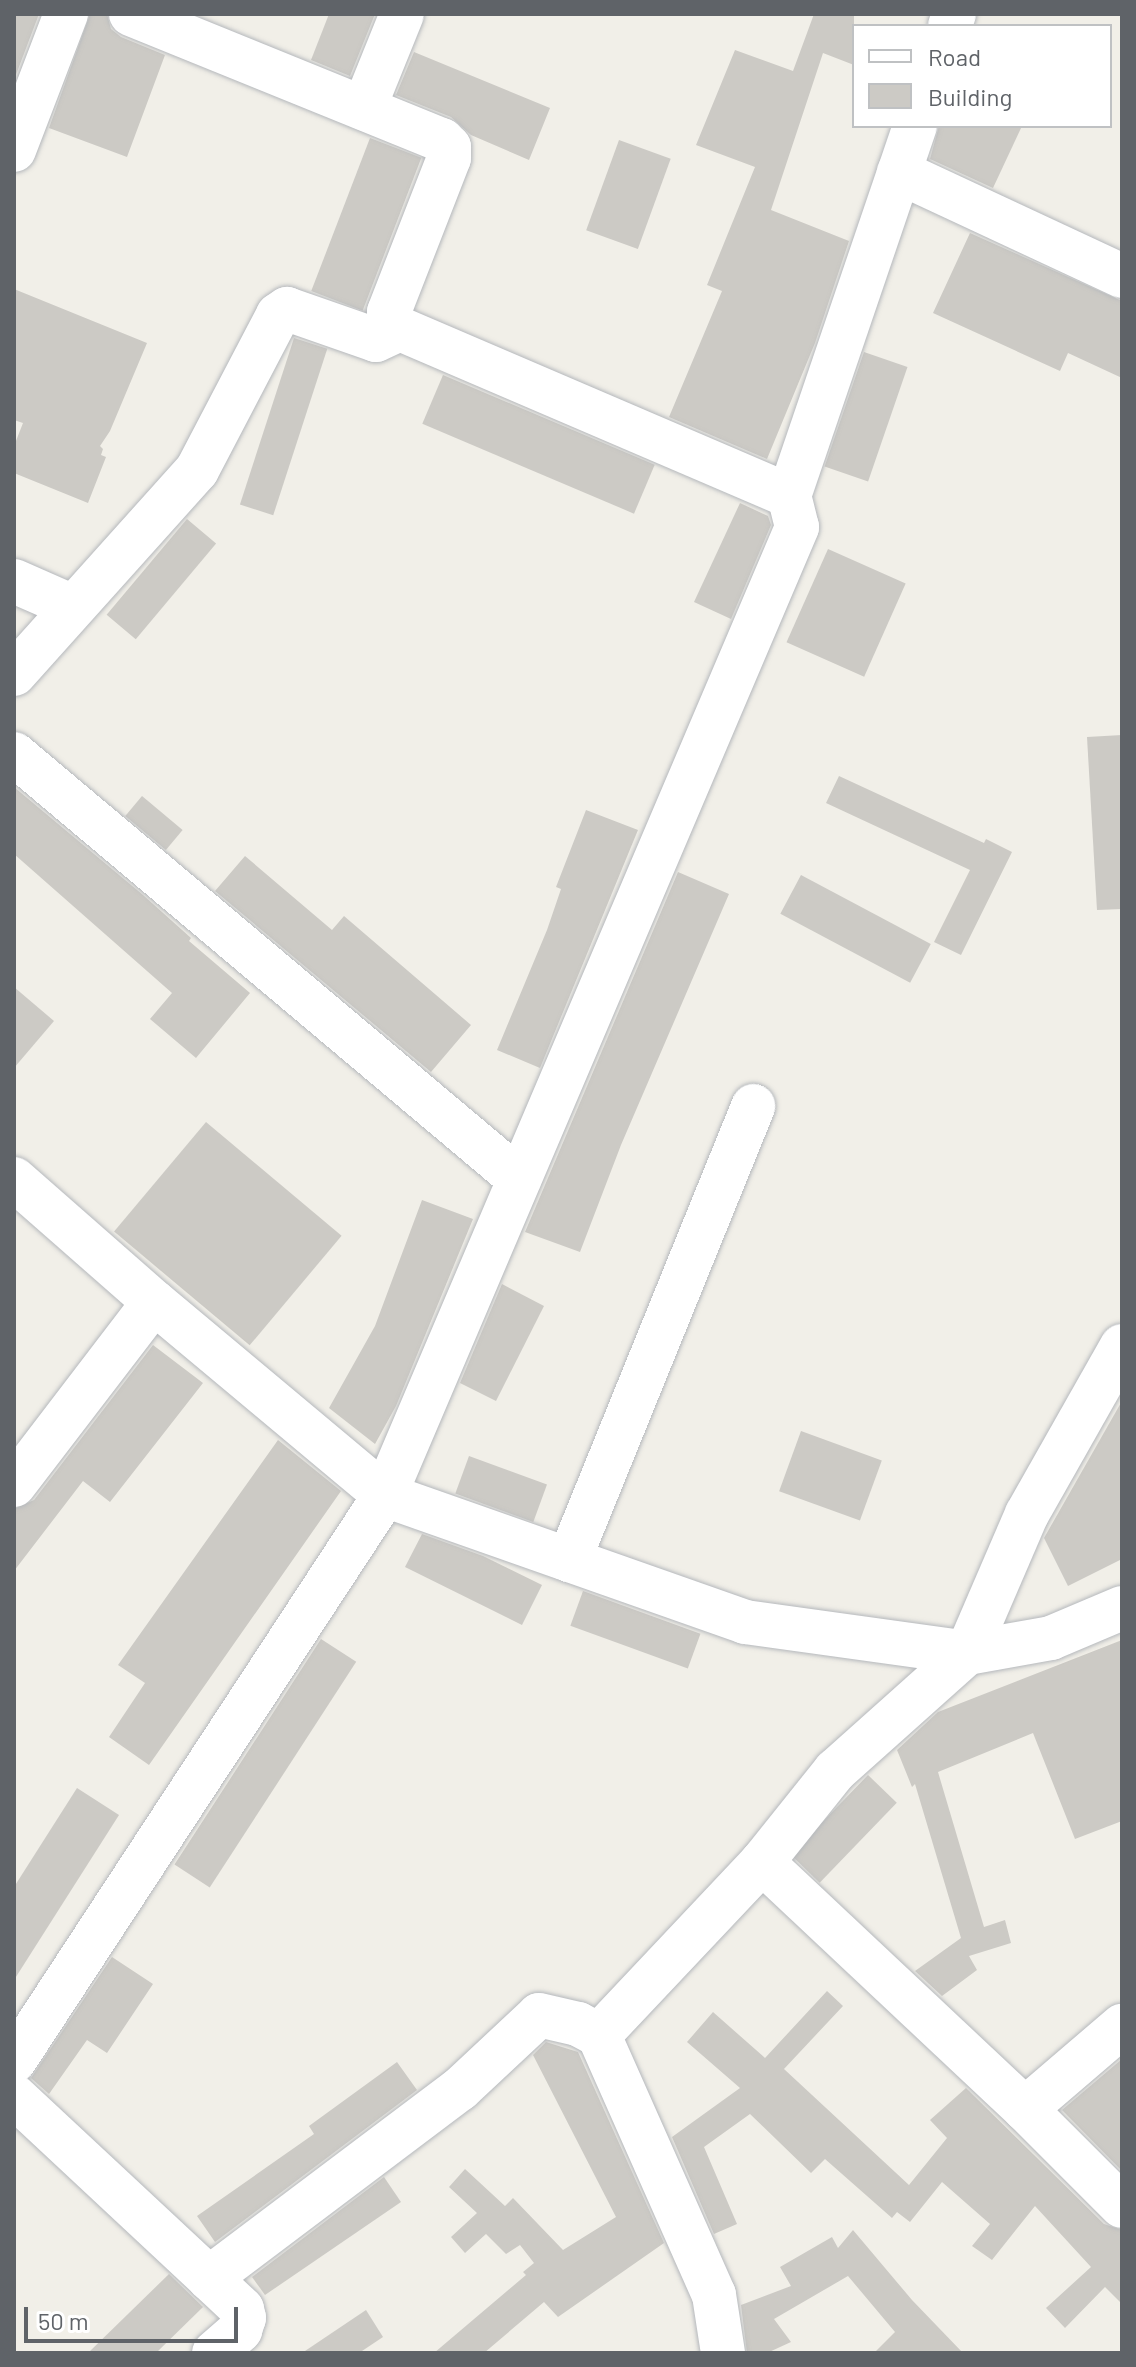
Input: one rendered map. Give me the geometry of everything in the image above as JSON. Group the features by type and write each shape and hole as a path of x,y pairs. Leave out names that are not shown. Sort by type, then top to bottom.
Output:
{"street":[{"path":"14,150 66,14"},
{"path":"131,14 442,140 449,147 449,158 389,312 392,322 400,329 789,496"},
{"path":"364,108 402,14"},
{"path":"14,2061 385,1495 797,527 789,496 914,128"},
{"path":"899,172 1122,276"},
{"path":"14,674 71,606 197,470 278,315 287,309 376,340 400,329"},
{"path":"14,581 71,606"},
{"path":"14,754 519,1179"},
{"path":"569,1560 753,1106"},
{"path":"14,1179 154,1302 385,1495 745,1622 967,1653 1051,1638 1122,1608"},
{"path":"14,1485 154,1302"},
{"path":"599,2035 762,1862 835,1771 967,1653 1027,1514 1122,1346"},
{"path":"762,1862 1025,2109 1122,2206"},
{"path":"209,2278 460,2089 539,2015 578,2024 599,2035 714,2295 723,2353"},
{"path":"1025,2109 1122,2026"},
{"path":"14,2096 242,2309 244,2318 240,2330 214,2353"}],"building":[{"path":"14,14 39,14 14,80"},
{"path":"90,14 107,14 111,29 121,37 165,55 127,157 49,128"},
{"path":"329,14 375,14 350,76 311,60"},
{"path":"814,14 854,14 852,64 823,53 771,210 849,241 815,343 767,459 669,417 722,291 707,285 755,167 696,145 735,50 793,71"},
{"path":"414,52 550,108 529,160 471,135 451,117 396,95"},
{"path":"938,128 1021,128 993,188 930,159"},
{"path":"370,138 421,158 363,311 311,291"},
{"path":"619,140 671,159 638,249 586,230"},
{"path":"970,233 1122,301 1122,378 1068,353 1060,371 933,313"},
{"path":"14,289 147,343 110,431 100,446 103,449 101,455 106,457 88,503 14,473 14,446 23,423 14,420"},
{"path":"294,338 327,349 273,515 240,504"},
{"path":"864,352 907,367 868,481 825,466"},
{"path":"443,375 655,465 634,514 422,424"},
{"path":"740,503 768,516 771,525 731,619 694,602"},
{"path":"187,519 216,543 136,639 107,615"},
{"path":"828,549 906,584 864,677 787,642"},
{"path":"1122,735 1122,909 1097,910 1087,737"},
{"path":"839,776 984,843 986,839 1012,852 961,955 934,942 970,870 826,803"},
{"path":"14,787 143,895 191,938 189,941 250,993 196,1058 150,1019 172,993 14,854"},
{"path":"142,796 183,830 166,850 125,816"},
{"path":"586,810 638,830 540,1068 497,1050 547,930 561,889 556,887"},
{"path":"245,856 332,930 344,916 471,1025 431,1072 215,891"},
{"path":"678,872 729,894 621,1145 580,1252 525,1232"},
{"path":"801,875 931,944 910,983 780,914"},
{"path":"14,987 54,1021 14,1068"},
{"path":"206,1122 342,1236 250,1345 114,1232"},
{"path":"422,1200 473,1219 396,1406 375,1444 329,1408 375,1326"},
{"path":"502,1284 544,1306 496,1401 460,1383"},
{"path":"153,1345 203,1383 110,1502 83,1481 14,1571 14,1509 34,1500"},
{"path":"1122,1401 1122,1559 1068,1586 1044,1538"},
{"path":"801,1431 882,1460 860,1521 779,1491"},
{"path":"278,1440 341,1491 149,1765 109,1737 145,1683 118,1665"},
{"path":"469,1456 547,1484 533,1522 455,1494"},
{"path":"422,1534 483,1556 542,1585 522,1625 405,1567"},
{"path":"583,1591 700,1634 688,1669 570,1626"},
{"path":"321,1639 356,1662 210,1887 174,1865"},
{"path":"1122,1640 1122,1821 1075,1839 1033,1733 938,1772 984,1927 1005,1920 1011,1943 969,1956 977,1970 942,1996 915,1971 961,1938 915,1784 912,1787 897,1750 938,1712"},
{"path":"868,1775 897,1803 820,1883 791,1855"},
{"path":"77,1788 119,1815 14,1980 14,1887"},
{"path":"112,1957 153,1984 107,2053 87,2040 49,2094 31,2078"},
{"path":"827,1991 843,2006 784,2069 909,2185 947,2138 930,2120 966,2088 1104,2224 1122,2230 1122,2304 1105,2287 1065,2328 1046,2308 1091,2267 1035,2206 992,2260 972,2246 990,2224 942,2182 910,2222 897,2212 892,2218 825,2159 811,2173 750,2114 704,2147 737,2224 714,2234 672,2137 740,2088 687,2042 713,2012 765,2058"},
{"path":"546,2042 578,2052 664,2243 558,2317 544,2302 484,2353 434,2353 526,2275 523,2272 534,2263 520,2245 506,2254 486,2234 465,2253 451,2237 477,2213 449,2187 465,2169 505,2206 513,2198 563,2250 616,2217 533,2055"},
{"path":"1122,2059 1122,2171 1062,2110"},
{"path":"397,2062 417,2090 215,2242 197,2216 314,2134 309,2126"},
{"path":"384,2177 401,2202 265,2295 252,2277"},
{"path":"853,2230 912,2300 963,2353 874,2353 895,2332 848,2276 774,2319 791,2342 767,2353 747,2353 741,2305 791,2286 780,2267 832,2237 838,2248"},
{"path":"169,2274 203,2307 156,2353 88,2353"},
{"path":"366,2310 383,2337 359,2353 302,2353"}]}
